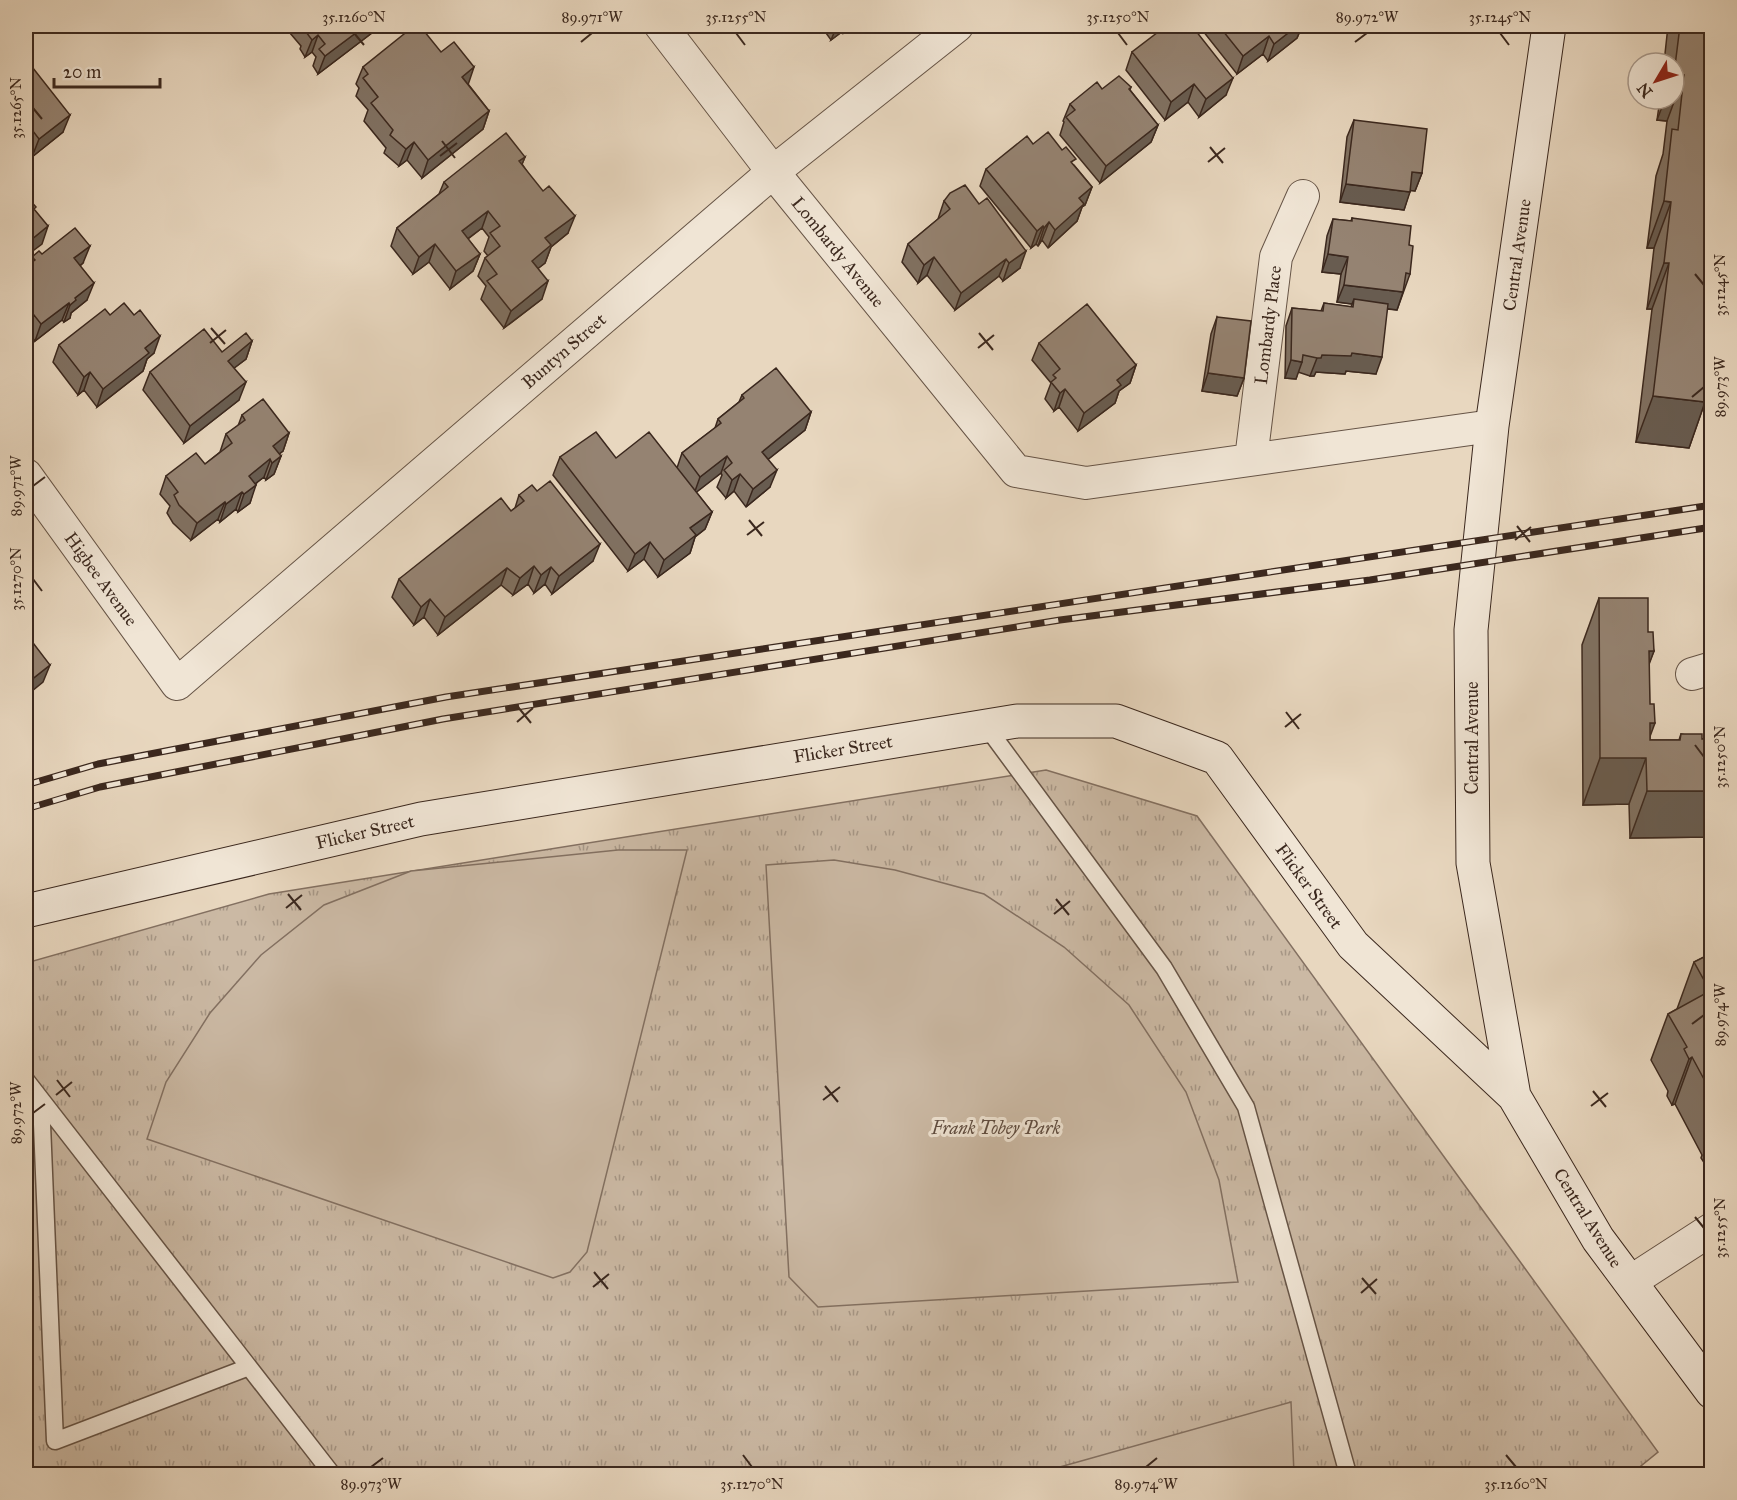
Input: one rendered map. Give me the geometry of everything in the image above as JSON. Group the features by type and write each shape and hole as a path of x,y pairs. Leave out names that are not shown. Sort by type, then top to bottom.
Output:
{"street":[{"name":"Lombardy Avenue","path":"661,26 773,172 1016,471 1022,470 1086,483 1251,459"},
{"name":"Buntyn Street","path":"177,684 773,172 957,26"},
{"name":"Central Avenue","path":"1549,26 1492,426 1471,630 1473,863 1514,1096 1598,1239 1709,1384"},
{"name":"Lombardy Place","path":"1251,459 1276,257 1303,196"},
{"path":"1251,459 1492,426"},
{"name":"Higbee Avenue","path":"26,475 177,684"},
{"name":"Flicker Street","path":"26,910 421,819 1017,721 1116,722 1216,758 1353,945 1514,1096"},
{"path":"1630,1282 1712,1229"}],"lane":[{"path":"986,726 1164,968 1246,1107 1348,1474"},
{"path":"26,1080 332,1474"},
{"path":"41,1100 55,1441 249,1367"}],"green space":[{"name":"Frank Tobey Park","path":"1046,770 1197,816 1658,1452 1631,1474 26,1474 26,963 269,894"},
{"path":"618,850 687,850 587,1252 570,1272 553,1278 147,1139 166,1082 210,1013 261,955 324,905 411,871"},
{"path":"834,860 895,870 984,894 1064,947 1129,1005 1186,1092 1219,1180 1238,1282 818,1307 789,1277 766,865"},
{"path":"1291,1402 1294,1474 1035,1474"}],"building":[{"path":"305,26 365,26 325,56 319,49 325,44 318,35 312,40"},
{"path":"414,26 420,26 441,52 454,42 474,67 462,77 489,111 428,160 414,142 406,149 390,135 393,130 371,103 378,97 363,78 368,74 363,67"},
{"path":"1166,26 1192,26 1233,78 1206,99 1194,84 1171,102 1132,52"},
{"path":"1219,26 1297,26 1274,44 1269,36 1243,56"},
{"path":"1680,26 1712,26 1712,348 1705,402 1653,396 1669,263 1664,263 1671,202 1664,201 1672,129 1678,130 1680,111 1686,111 1686,51 1677,51"},
{"path":"29,63 70,115 39,139 26,122 26,66"},
{"path":"1119,76 1131,87 1129,89 1158,125 1106,166 1066,117 1075,110 1070,104 1097,82 1102,89"},
{"path":"1354,120 1427,129 1422,173 1412,172 1410,192 1346,184"},
{"path":"1048,132 1062,150 1066,147 1076,159 1071,162 1092,187 1079,198 1084,204 1055,230 1049,222 1037,231 986,169 1027,136 1033,144"},
{"path":"506,133 525,157 519,161 543,191 549,186 575,216 545,238 551,245 532,261 548,281 511,311 487,281 497,274 485,258 500,246 490,233 500,226 488,211 462,231 480,254 456,271 435,244 419,257 397,228 448,187 444,182"},
{"path":"965,185 979,204 987,198 1026,251 1009,263 1006,259 961,293 934,257 924,265 908,244 950,209 944,201 950,193"},
{"path":"26,196 48,226 26,244"},
{"path":"1352,218 1411,226 1409,245 1413,246 1410,274 1406,273 1403,292 1344,285 1348,257 1328,254 1333,219 1352,221"},
{"path":"75,228 90,246 74,258 94,283 70,305 69,303 41,324 34,315 26,322 26,267 35,260 32,257 39,251 42,254"},
{"path":"1354,299 1388,304 1382,357 1352,353 1351,356 1322,355 1321,358 1303,355 1302,362 1291,360 1292,308 1323,311 1324,303 1353,307"},
{"path":"124,303 134,315 140,310 160,336 145,348 149,353 103,389 90,372 84,377 59,345 105,309 110,315"},
{"path":"1087,304 1136,365 1117,380 1121,385 1084,413 1065,389 1060,393 1051,382 1056,378 1053,375 1060,369 1039,343"},
{"path":"1217,317 1251,321 1244,378 1208,373"},
{"path":"204,329 222,352 246,333 252,341 228,361 246,382 190,426 150,372"},
{"path":"776,368 811,412 762,452 777,470 753,489 740,474 732,480 724,470 732,463 727,456 700,477 682,453 721,423 718,419 744,398 742,395"},
{"path":"263,399 289,433 273,446 281,456 272,463 270,459 249,476 256,485 226,504 225,502 197,523 179,505 174,495 178,492 166,476 196,453 205,464 232,443 226,434 245,420 242,415"},
{"path":"596,432 616,458 649,432 712,512 690,528 696,535 664,560 650,542 635,554 560,457"},
{"path":"550,481 600,544 559,576 551,567 541,575 534,566 520,578 507,568 445,617 430,599 421,607 399,579 501,498 511,511 524,501 519,495 532,485 537,491"},
{"path":"1599,598 1648,598 1648,632 1653,632 1654,651 1649,651 1650,704 1654,704 1655,723 1650,723 1650,740 1680,740 1681,734 1702,734 1702,739 1712,739 1712,791 1647,791 1646,758 1600,758"},
{"path":"26,636 50,665 26,684"},
{"path":"1712,953 1712,1094 1692,1057 1689,1059 1684,1049 1687,1047 1668,1014 1710,991 1694,962"}],"railway":[{"path":"26,785 98,764 446,697 1712,505"},
{"path":"26,809 100,787 443,719 1060,620 1370,580 1712,527"}]}
